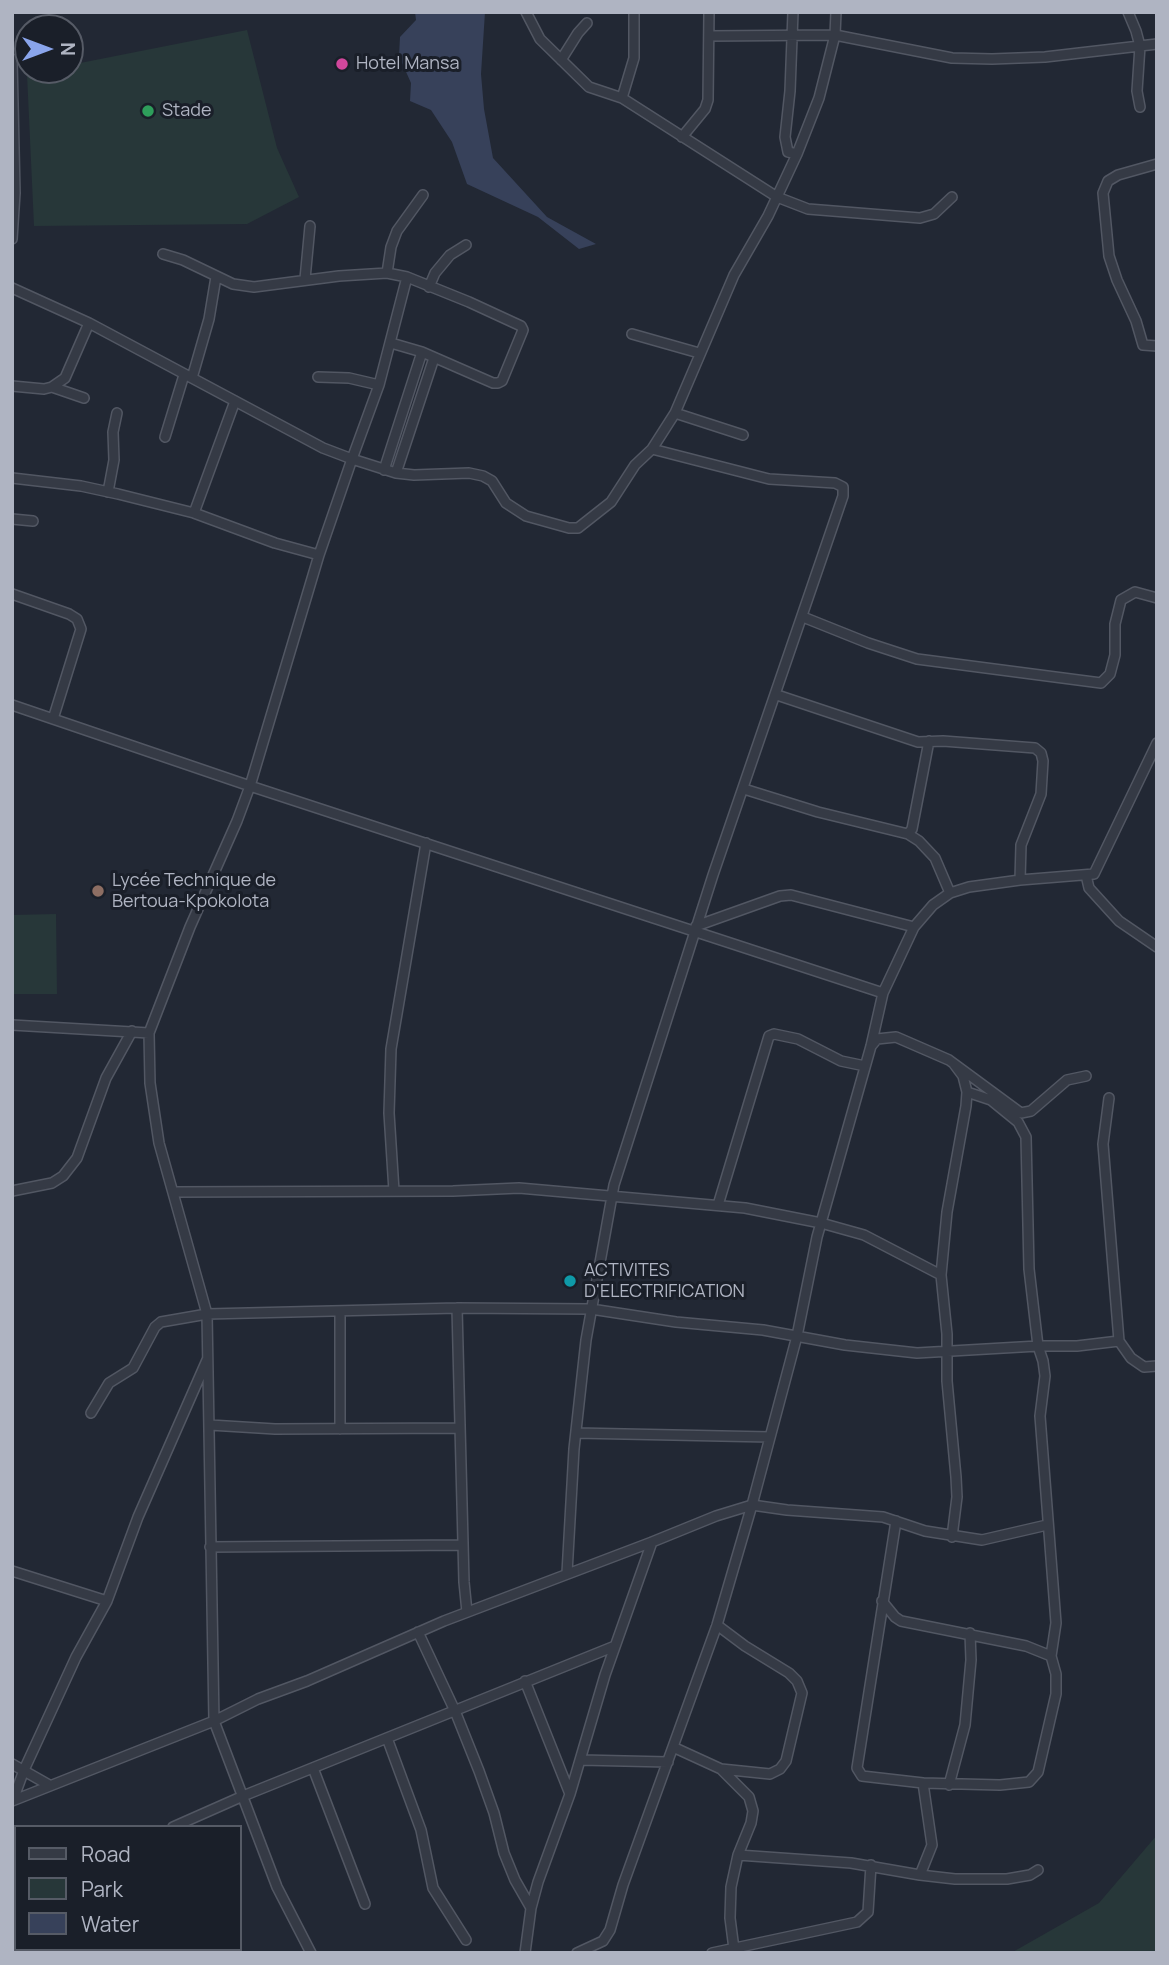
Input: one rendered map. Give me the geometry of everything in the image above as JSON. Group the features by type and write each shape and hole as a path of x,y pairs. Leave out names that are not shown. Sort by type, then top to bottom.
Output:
{"street":[{"path":"526,12 540,39 589,87 622,98 777,197 820,211 920,218 934,214 952,197"},
{"path":"622,98 634,58 634,12"},
{"path":"682,137 705,109 708,100 709,12"},
{"path":"793,12 794,36 785,137 788,152 797,154"},
{"path":"12,288 89,323 323,448 396,473 483,475 492,481 506,503 526,516 578,528 611,502 635,465 652,450 675,413 734,275 777,197 797,154 819,99 835,35 836,12"},
{"path":"1128,12 1140,46 1137,99 1140,107"},
{"path":"561,60 587,23"},
{"path":"709,36 835,35 952,58 992,59 1045,57 1157,44"},
{"path":"12,59 15,193 12,239"},
{"path":"1157,164 1118,175 1108,181 1103,193 1109,256 1113,268 1136,321 1143,345 1157,346"},
{"path":"387,273 391,247 397,231 423,195"},
{"path":"305,279 310,226"},
{"path":"429,287 435,273 450,255 466,246"},
{"path":"163,254 183,260 216,278 254,287 305,279 387,273 407,277 469,302 523,330 502,381 498,383 422,352 391,343"},
{"path":"311,1953 277,1887 214,1721 207,1314 159,1143 150,1083 149,1033 190,927 250,786 319,555 379,385 407,277"},
{"path":"165,437 209,319 216,278"},
{"path":"12,386 38,390 52,387 65,377 89,323"},
{"path":"632,334 699,353"},
{"path":"384,470 422,352"},
{"path":"396,473 434,358"},
{"path":"318,377 349,378 379,385"},
{"path":"52,387 84,398"},
{"path":"194,513 234,401"},
{"path":"108,492 114,460 113,432 117,413"},
{"path":"675,413 743,435"},
{"path":"567,1573 576,1433 591,1309 612,1195 696,929 844,496 843,487 835,483 769,479 652,450"},
{"path":"12,478 108,492 194,513 275,543 319,555"},
{"path":"12,519 33,521"},
{"path":"803,617 917,659 1101,683 1110,674 1115,655 1115,624 1121,600 1135,592 1157,598"},
{"path":"12,594 69,614 77,620 80,629 53,719"},
{"path":"776,695 918,742 1035,748 1041,752 1041,794 1021,845 1020,880"},
{"path":"12,705 250,786 696,929 883,993"},
{"path":"908,834 912,829 929,741"},
{"path":"577,1953 608,1936 623,1885 717,1625 797,1336 821,1223 871,1046 883,993 914,927 933,905 950,892 1020,880 1094,874 1157,743"},
{"path":"744,789 818,812 908,834 919,841 934,858 950,892"},
{"path":"394,1191 389,1113 391,1049 426,843"},
{"path":"1086,875 1089,888 1119,921 1157,947"},
{"path":"696,929 791,895 914,927"},
{"path":"12,1025 149,1033"},
{"path":"12,1191 52,1183 63,1176 77,1158 106,1078 132,1031"},
{"path":"718,1205 769,1036 774,1034 799,1039 841,1061 865,1066"},
{"path":"871,1046 877,1039 896,1037 954,1064 1021,1113 1031,1111 1067,1080 1086,1076"},
{"path":"952,1537 957,1497 941,1275 947,1212 967,1091 963,1076 954,1064"},
{"path":"896,1521 857,1768 862,1776 923,1783 1023,1784 1034,1778 1038,1772 1056,1694 1056,1674 1051,1656 1056,1623 1040,1416 1045,1376 1044,1362 1038,1346 1030,1269 1026,1138 1018,1122 991,1100 967,1091"},
{"path":"1109,1098 1103,1144 1119,1341 1131,1358 1144,1367 1157,1366"},
{"path":"173,1192 519,1188 718,1205 821,1223 864,1235 941,1275"},
{"path":"91,1413 108,1383 133,1368 155,1327 169,1319 207,1314 457,1308 591,1309 905,1352 1076,1346 1119,1341"},
{"path":"457,1308 467,1612"},
{"path":"340,1311 340,1429"},
{"path":"13,1800 76,1657 107,1601 138,1517 208,1359"},
{"path":"210,1425 460,1429"},
{"path":"576,1433 770,1437"},
{"path":"13,1800 214,1721 258,1699 467,1612 716,1516 752,1505 883,1517 952,1537 991,1539 1047,1525"},
{"path":"525,1953 531,1908 538,1882 570,1794 615,1646 652,1542"},
{"path":"210,1547 463,1545"},
{"path":"12,1571 107,1601"},
{"path":"882,1601 901,1621 1026,1646 1051,1656"},
{"path":"673,1747 721,1769 770,1774 780,1769 786,1761 802,1693 797,1681 717,1625"},
{"path":"418,1632 455,1711 490,1803 504,1853 531,1908"},
{"path":"949,1785 965,1725 971,1660 970,1633"},
{"path":"178,1825 615,1646"},
{"path":"525,1681 570,1794"},
{"path":"387,1738 421,1830 433,1888 466,1940"},
{"path":"580,1760 668,1762"},
{"path":"12,1763 49,1785"},
{"path":"313,1768 365,1904"},
{"path":"721,1769 749,1797 753,1811 738,1855 731,1887 730,1918 734,1949"},
{"path":"920,1875 932,1845 923,1783"},
{"path":"738,1855 872,1865 920,1875 956,1878 1007,1878 1030,1875 1038,1870"},
{"path":"712,1953 858,1922 868,1912 872,1865"}],"green space":[{"name":"Stade","path":"247,30 277,148 299,197 247,224 34,226 27,84 84,84 84,62"},
{"path":"56,914 57,994 12,994 12,915"},
{"path":"1157,1835 1157,1953 1011,1953 1099,1903"}],"water":[{"path":"415,12 485,12 481,74 493,158 547,217 596,244 579,249 538,217 467,184 452,142 431,110 410,101 411,83 399,56 400,37 416,20"}],"place":[{"name":"Hotel Mansa","path":"342,64"},
{"name":"Stade","path":"148,111"},
{"name":"Lycée Technique de Bertoua-Kpokolota","path":"98,891"},
{"name":"ACTIVITES D'ELECTRIFICATION","path":"570,1281"}]}
